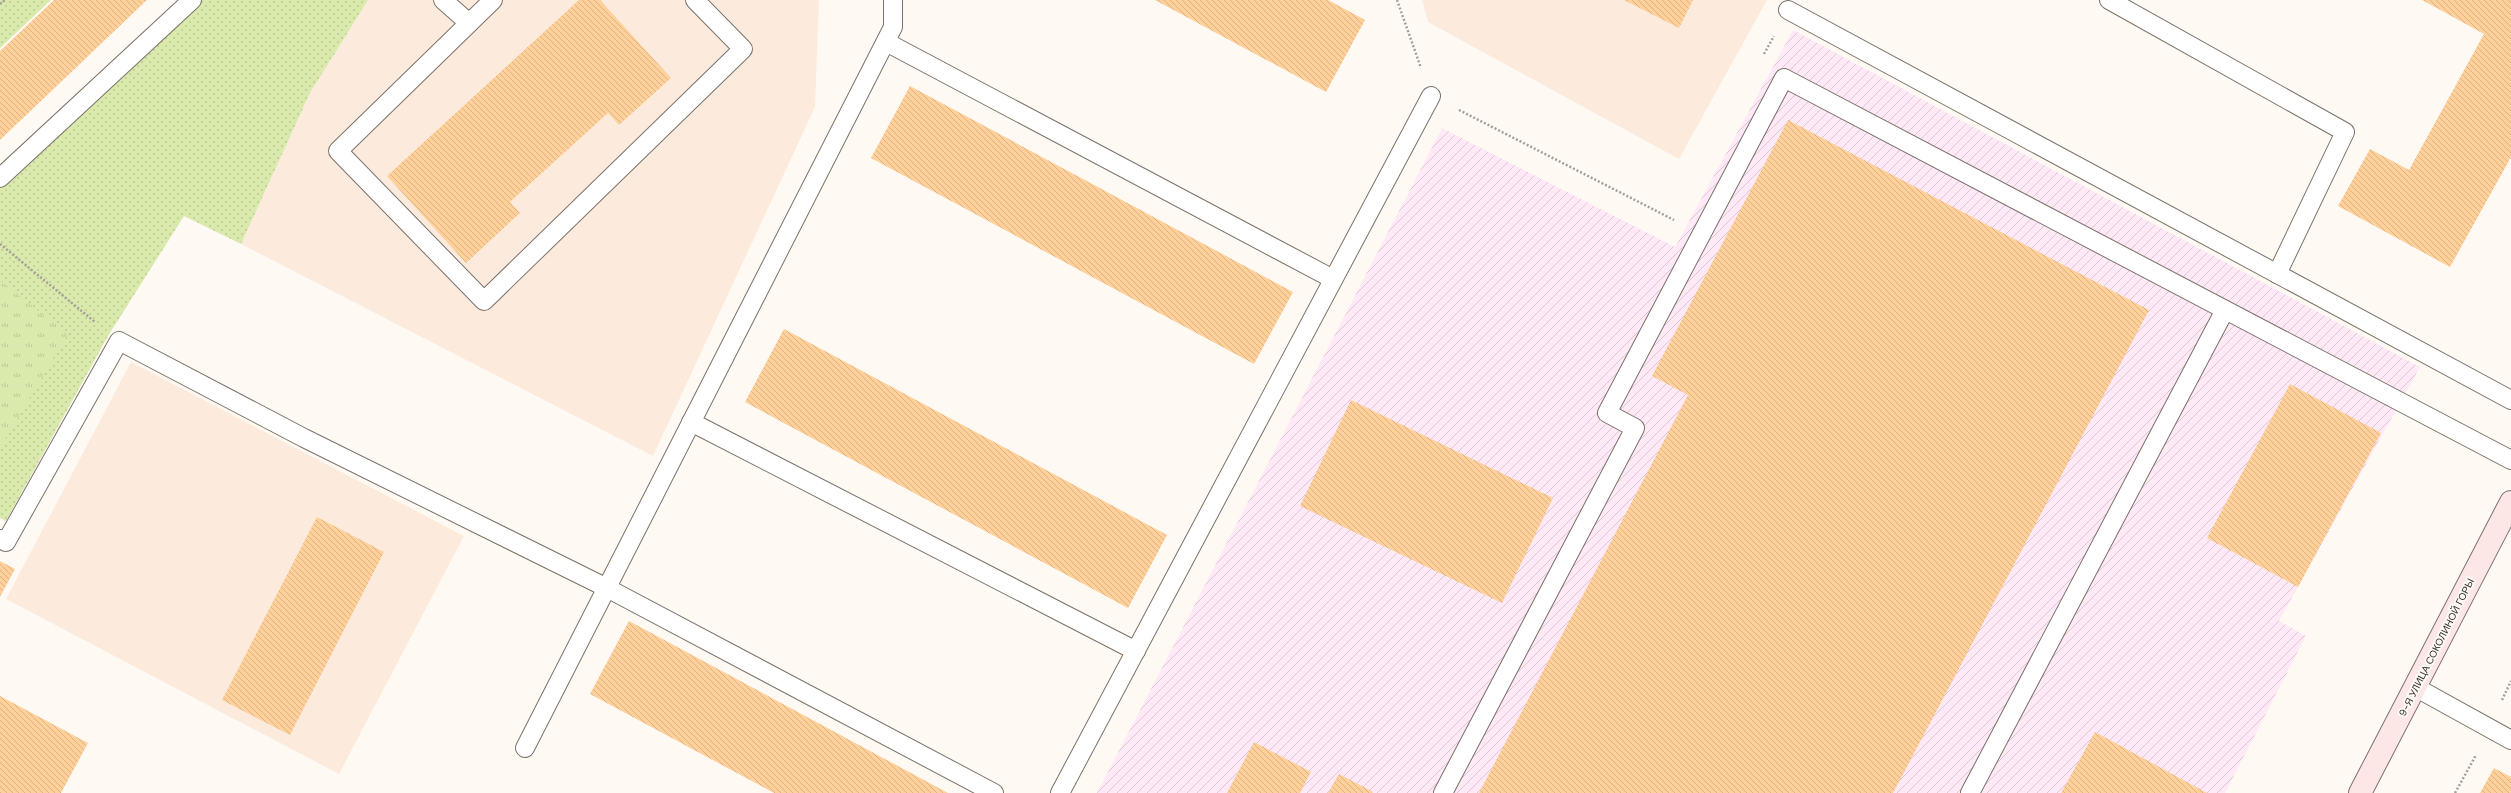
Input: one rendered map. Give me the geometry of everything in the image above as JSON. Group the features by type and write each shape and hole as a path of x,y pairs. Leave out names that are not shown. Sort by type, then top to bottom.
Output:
{"street":[{"name":"9-Я УЛИЦА СОКОЛИНОЙ ГОРЫ","path":"2360,793 2510,504"}],"lane":[{"path":"0,178 192,0"},
{"path":"443,0 469,23"},
{"path":"493,0 338,151 484,301 743,49 694,0"},
{"path":"524,748 886,42 893,27 893,0"},
{"path":"2109,0 2345,132 2277,274"},
{"path":"1788,10 2511,400"},
{"path":"886,42 1333,279"},
{"path":"1443,793 1635,428 1607,414 1784,78 2511,460"},
{"path":"1060,793 1431,96"},
{"path":"1970,793 2225,310"},
{"path":"0,539 6,542 119,342 304,438 607,588 994,793"},
{"path":"691,422 1136,651"},
{"path":"2415,687 2511,740"}],"path":[{"path":"0,4 5,0"},
{"path":"1397,0 1431,96 1674,221 1678,214"},
{"path":"1760,61 1788,10"},
{"path":"0,244 119,342"}],"shaded area":[{"path":"368,0 819,0 815,107 653,456 241,244 310,93"},
{"path":"1422,0 1767,0 1679,159 1428,22"},
{"path":"1793,30 2420,367 2279,621 2306,636 2225,793 1097,793 1442,128 1675,247"},
{"path":"131,362 464,536 339,774 6,599"}],"green space":[{"path":"0,0 51,0 0,48"},
{"path":"192,0 368,0 310,93 241,244 184,216 108,336 6,521 0,518 0,178"},
{"path":"1,281 68,334 0,448 0,282"}],"building":[{"path":"54,0 147,0 0,140 0,51"},
{"path":"579,0 600,0 671,78 619,125 608,113 510,202 520,213 466,263 387,176"},
{"path":"1155,0 1328,0 1365,20 1326,92"},
{"path":"1624,0 1693,0 1679,28"},
{"path":"2422,0 2511,0 2511,157 2450,267 2338,206 2370,149 2409,170 2484,34"},
{"path":"910,86 1293,292 1254,364 871,158"},
{"path":"1788,120 2149,310 1893,793 1479,793 1688,395 1652,376"},
{"path":"784,329 1167,535 1128,608 745,402"},
{"path":"2290,384 2381,433 2298,587 2207,538"},
{"path":"1351,400 1553,498 1502,603 1300,506"},
{"path":"317,517 384,552 290,735 222,700"},
{"path":"0,561 15,569 0,597"},
{"path":"629,621 948,793 774,793 590,694"},
{"path":"0,696 88,743 61,793 0,793"},
{"path":"2095,732 2207,793 2061,793"},
{"path":"1254,742 1311,772 1300,793 1227,793"},
{"path":"2494,768 2511,777 2511,793 2480,793"},
{"path":"1339,774 1373,792 1328,793"}]}
